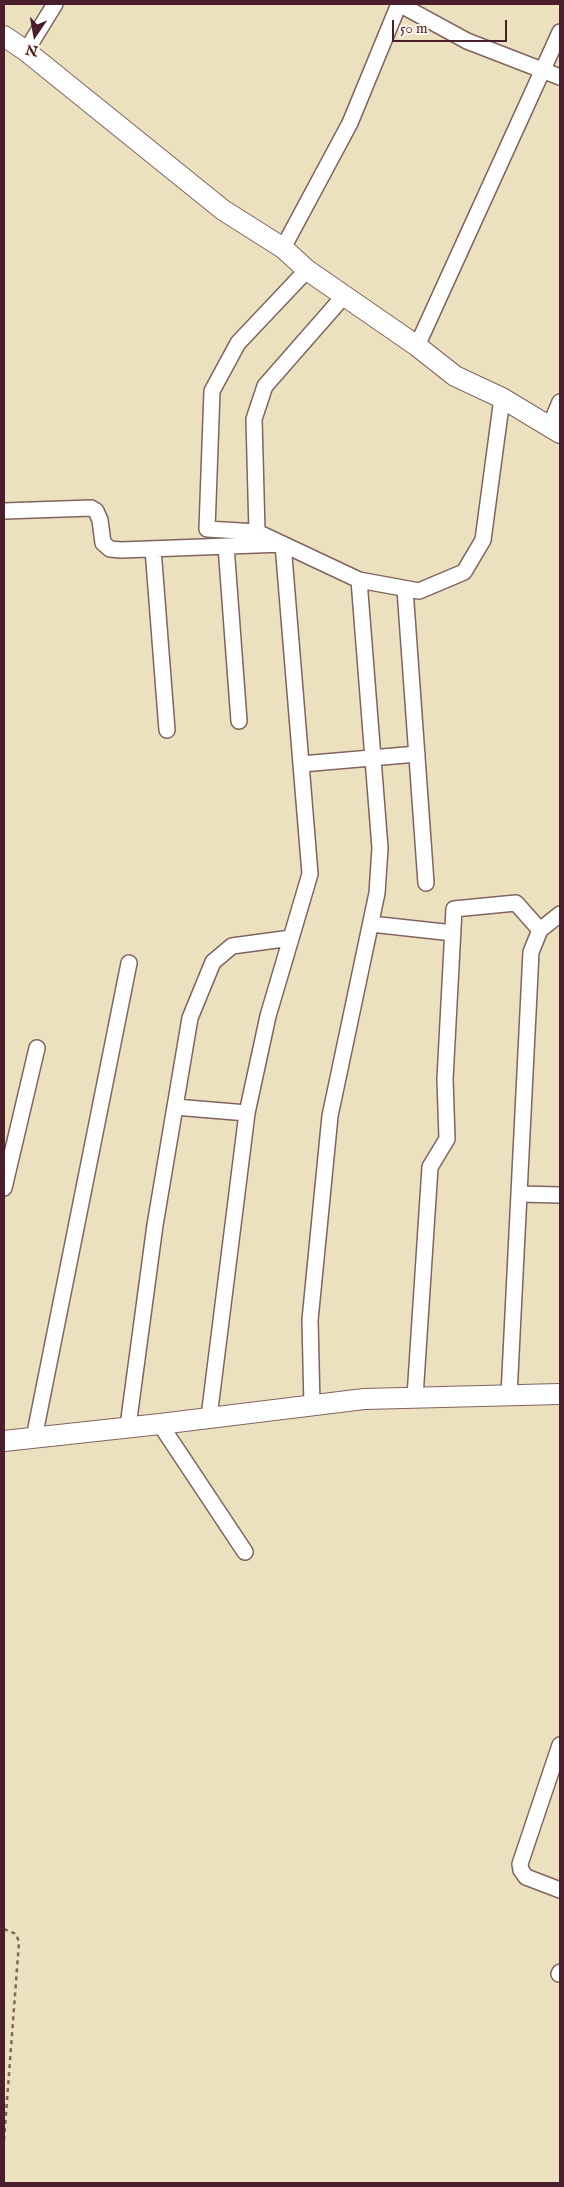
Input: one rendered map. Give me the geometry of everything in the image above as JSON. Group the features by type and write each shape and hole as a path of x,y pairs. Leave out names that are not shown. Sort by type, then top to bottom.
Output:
{"main road":[{"path":"4,36 26,51 223,210 283,248 306,270 456,376 502,398 555,429"},
{"path":"4,1441 160,1424 364,1398 560,1394"}],"street":[{"path":"26,51 55,4"},
{"path":"283,248 350,123 399,4 467,41 560,77"},
{"path":"416,346 560,32"},
{"path":"306,270 238,343 212,391 207,529 257,532 359,580 419,591 464,572 483,540 502,398"},
{"path":"257,532 254,419 265,386 344,296"},
{"path":"555,429 560,402"},
{"path":"4,511 91,508 96,511 105,547 121,550 283,544"},
{"path":"209,1417 247,1113 268,1016 310,874 283,544"},
{"path":"226,546 239,721"},
{"path":"153,549 167,730"},
{"path":"312,1405 310,1320 330,1116 377,893 380,848 359,580"},
{"path":"405,588 426,883"},
{"path":"302,764 417,754"},
{"path":"415,1398 430,1167 447,1138 445,1079 454,909 516,904 540,930"},
{"path":"509,1395 531,952 540,930 560,914"},
{"path":"371,924 453,933"},
{"path":"128,1426 155,1226 190,1018 213,962 232,946 291,938"},
{"path":"34,1438 129,964"},
{"path":"4,1188 37,1048"},
{"path":"175,1107 247,1113"},
{"path":"519,1194 560,1195"},
{"path":"160,1424 245,1552"},
{"path":"560,1745 520,1864 522,1874 526,1877 560,1890"}],"path":[{"path":"4,1929 16,1934 19,1942 4,2140"}]}
